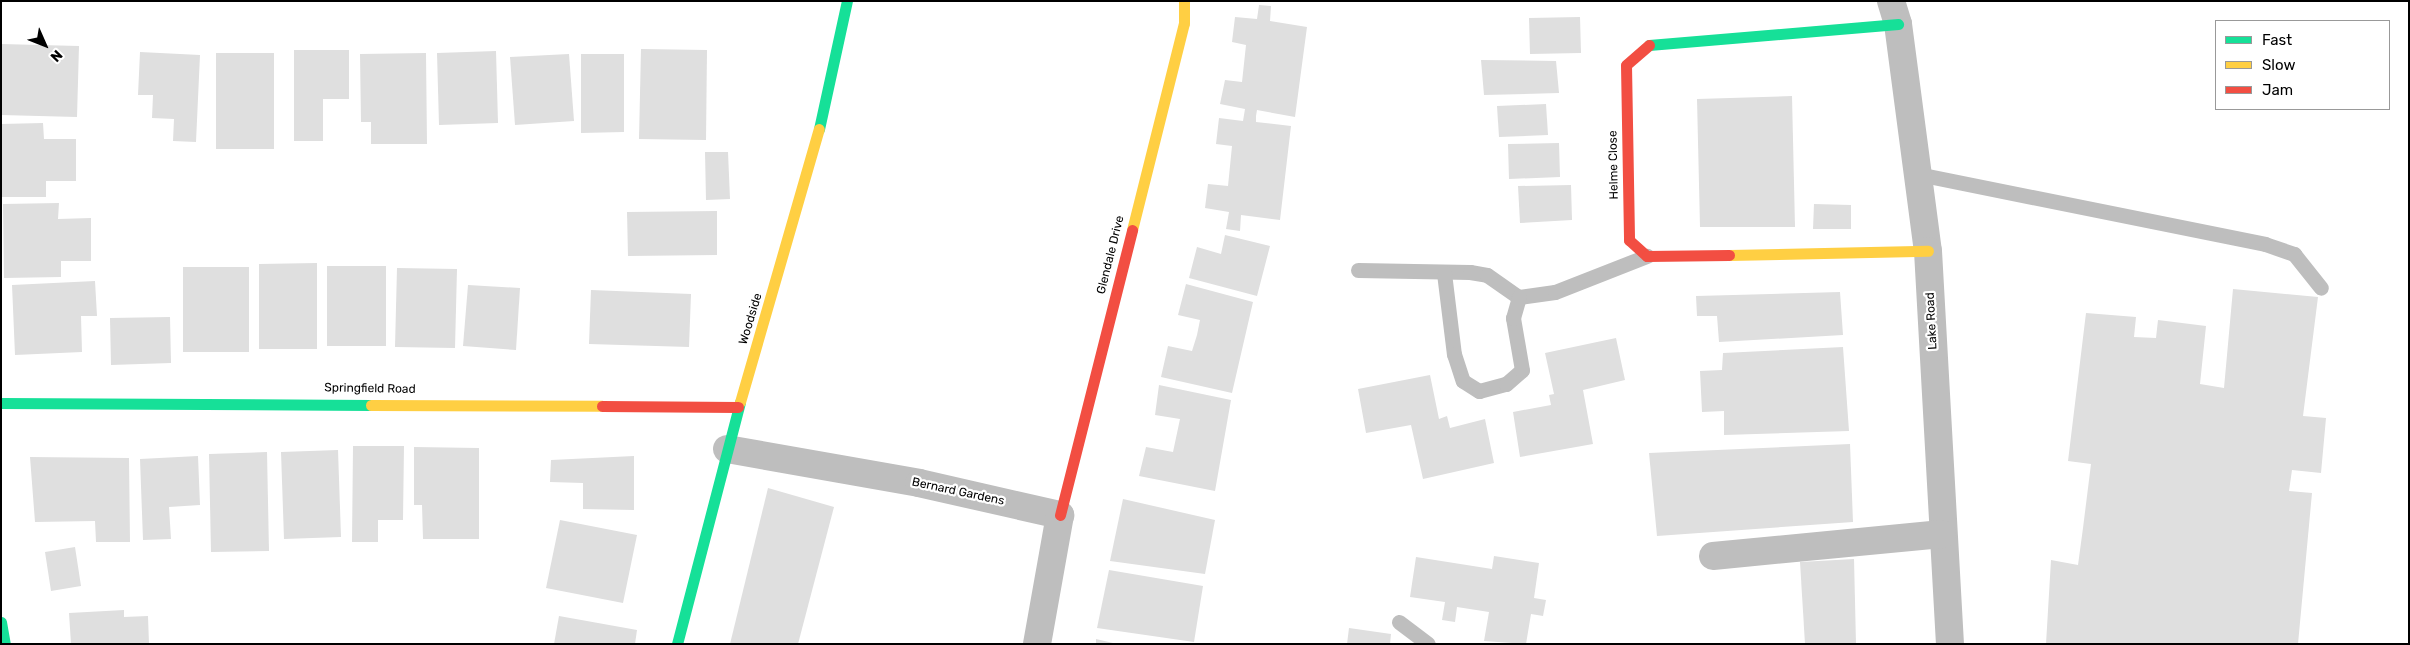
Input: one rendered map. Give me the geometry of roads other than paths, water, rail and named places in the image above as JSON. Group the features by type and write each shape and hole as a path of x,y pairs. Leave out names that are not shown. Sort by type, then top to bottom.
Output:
{"street":[{"name":"Woodside","path":"676,644 738,407 808,180 847,1"},
{"name":"Glendale Drive","path":"1060,515 1184,23 1184,1"},
{"name":"Lake Road","path":"1895,12 1928,251 1942,534 1950,644"},
{"name":"Helme Close","path":"1647,256 1629,240 1626,65 1646,45 1895,12"},
{"path":"1647,256 1928,251"},
{"name":"Springfield Road","path":"1,403 738,407"},
{"name":"Bernard Gardens","path":"727,449 919,483 1060,515"},
{"path":"1037,644 1060,515"},
{"path":"1713,556 1942,534"},
{"path":"1,622 5,644"}],"lane":[{"path":"1918,174 2265,244 2294,254 2321,288"},
{"path":"1358,270 1487,275 1520,296 1555,292 1647,256"},
{"path":"1444,274 1454,354 1463,381 1479,391 1506,384 1522,370 1513,318 1520,296"},
{"path":"1399,622 1428,644"}]}
